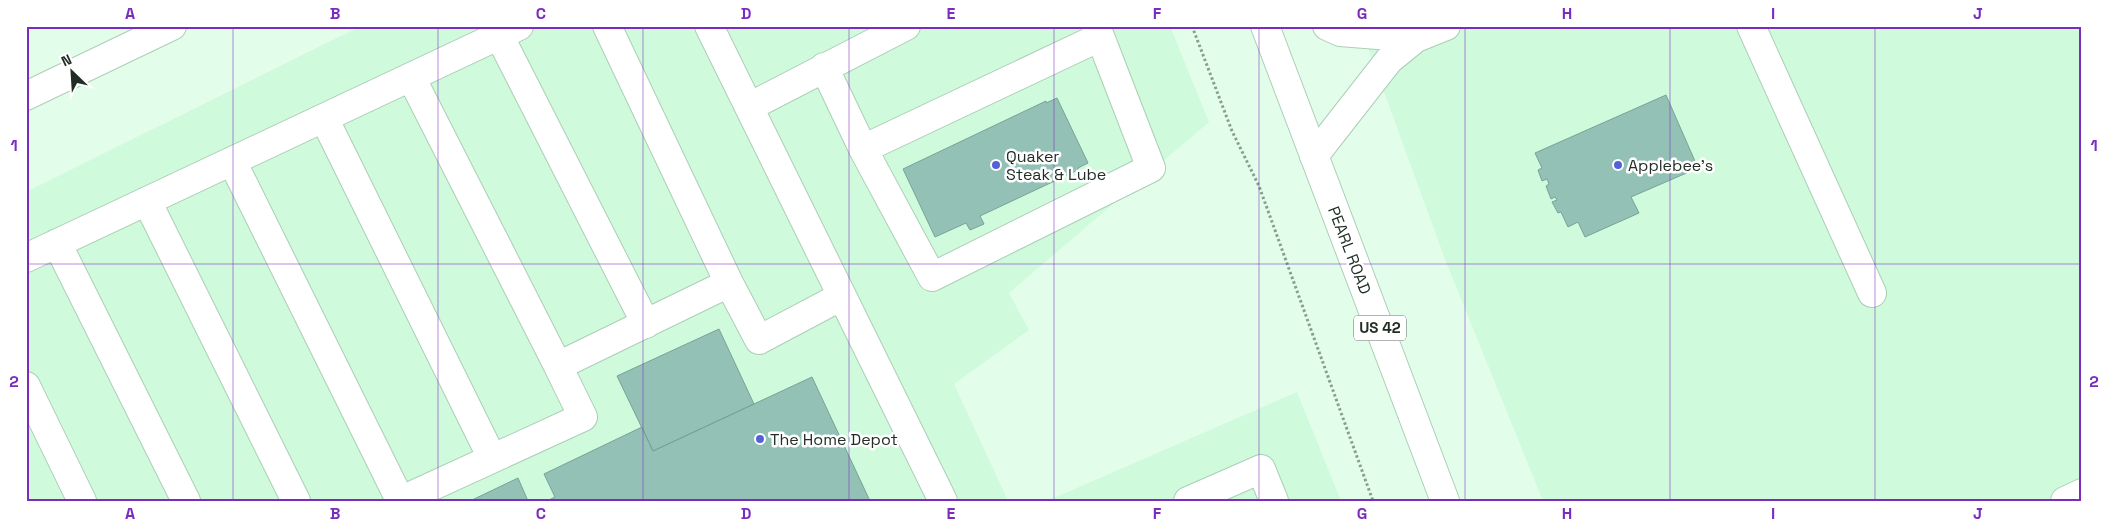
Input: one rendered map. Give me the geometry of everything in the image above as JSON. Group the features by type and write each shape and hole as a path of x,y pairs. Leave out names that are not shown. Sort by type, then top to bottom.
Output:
{"main road":[{"path":"26,96 172,26"},
{"path":"607,26 729,283 759,340 842,296"},
{"path":"709,26 942,501"},
{"path":"749,107 906,26"},
{"name":"PEARL ROAD","path":"1265,26 1445,501"},
{"path":"1327,26 1340,32 1416,38"},
{"path":"1314,156 1389,60 1416,38 1446,26"},
{"path":"1751,26 1872,292"},
{"path":"26,258 509,31 646,324"},
{"path":"824,67 863,149 932,277 1151,168 1098,32 863,149"},
{"path":"232,161 400,501 583,417 412,77"},
{"path":"324,118 492,458"},
{"path":"147,202 296,501"},
{"path":"58,243 186,501"},
{"path":"558,366 729,283"},
{"path":"26,386 82,501"},
{"path":"1188,501 1261,468 1274,501"},
{"path":"2065,501 2082,493"}],"path":[{"path":"1192,26 1232,131 1259,186 1373,501"}],"shaded area":[{"path":"361,26 1170,26 1209,122 1009,293 1029,330 954,384 1008,501 26,501 26,192"},
{"path":"1360,26 2082,26 2082,501 1543,501 1446,262"},
{"path":"1297,392 1341,501 1047,501"}],"building":[{"name":"Applebee's","path":"1666,95 1698,168 1631,197 1639,213 1585,237 1578,222 1568,227 1561,212 1558,213 1552,202 1557,200 1555,197 1551,199 1546,186 1549,184 1547,179 1542,181 1538,170 1542,168 1535,153"},
{"name":"Quaker Steak & Lube","path":"1057,98 1088,163 1078,168 1078,170 980,216 984,224 970,230 966,223 935,237 903,169 1046,101 1046,103"},
{"path":"719,329 754,404 653,451 617,376"},
{"name":"The Home Depot","path":"812,377 870,501 547,501 555,497 544,474 642,427 653,451"},
{"path":"518,478 528,501 470,501"}],"place":[{"name":"Quaker Steak & Lube","path":"996,165"},
{"name":"Applebee's","path":"1618,165"},
{"name":"The Home Depot","path":"760,439"}]}
